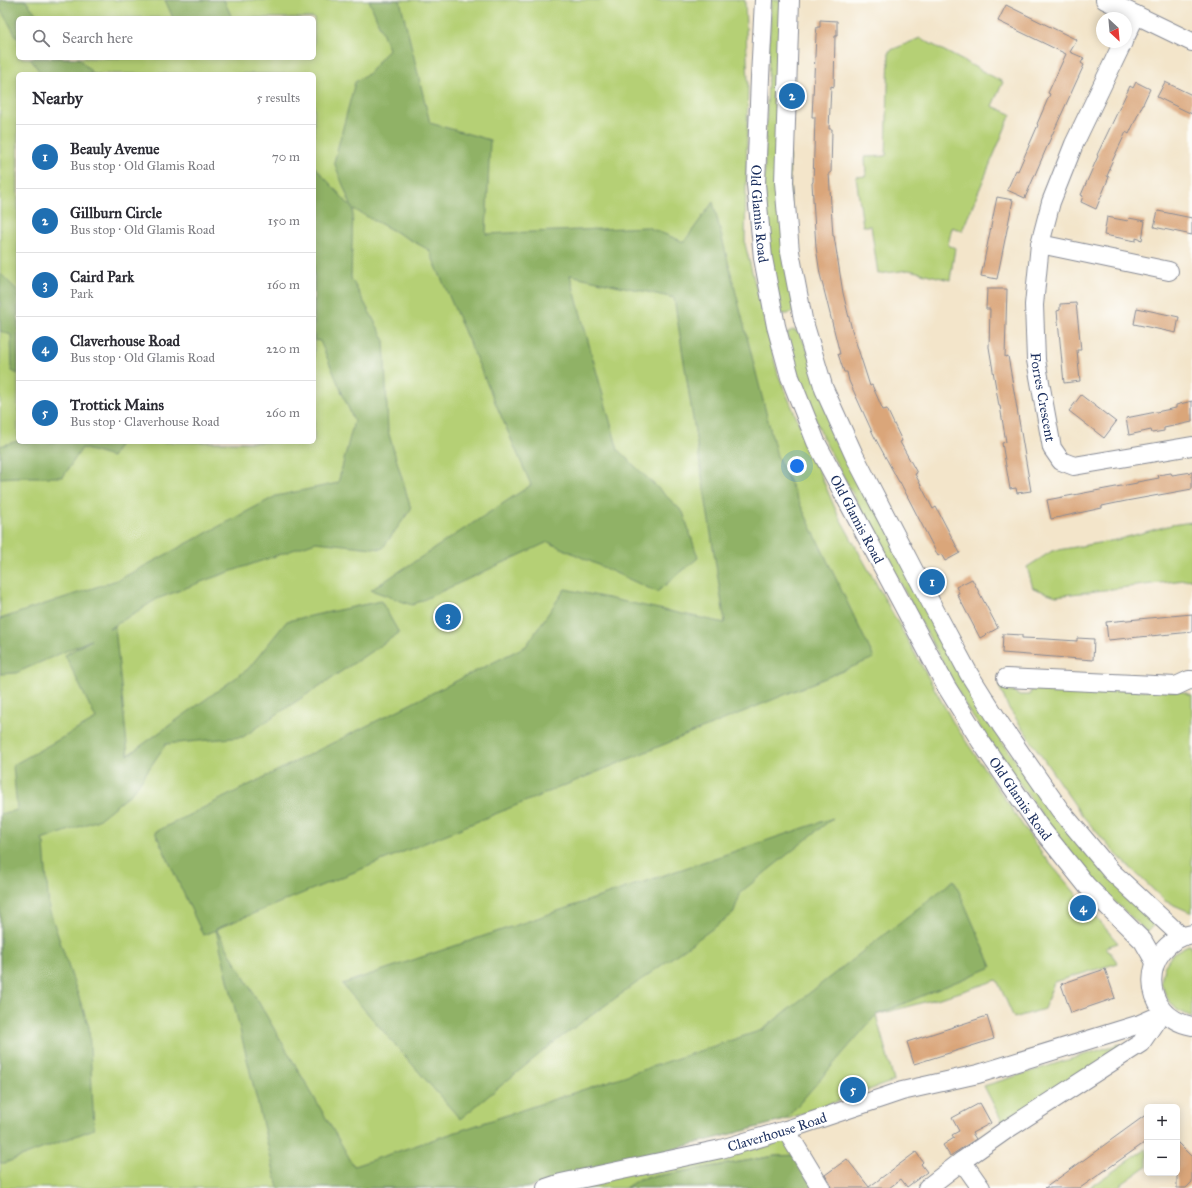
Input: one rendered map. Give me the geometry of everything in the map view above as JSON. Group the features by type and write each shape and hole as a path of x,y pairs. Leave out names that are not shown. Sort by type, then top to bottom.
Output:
{"street":[{"name":"Old Glamis Road","path":"764,0 756,184 763,258 776,326 790,377 816,442 946,686 981,742 1039,826 1087,886 1143,941 1155,962 1166,947 1187,935 1110,871 1060,810 1001,725 969,674 854,455 824,389 803,319 790,252 784,182 790,0"},
{"path":"1105,0 1192,42"},
{"path":"1132,23 1136,15"},
{"name":"Forres Crescent","path":"1120,48 1072,151 1051,202 1040,244 1034,305 1036,360 1052,448 1061,461 1074,466 1192,446"},
{"path":"1040,244 1169,271"},
{"path":"776,326 803,319"},
{"path":"1017,683 1176,686 1192,680"},
{"path":"1155,962 1152,976 1153,989 1162,1014 1183,1024 1192,1026"},
{"path":"927,1188 1006,1130 1141,1043 1162,1014"},
{"name":"Claverhouse Road","path":"546,1188 561,1183 721,1149 786,1130 902,1091 978,1074 1140,1024 1162,1014"},
{"path":"786,1130 821,1188"},
{"path":"962,1161 981,1188"}],"green space":[{"path":"0,0 745,0 748,84 745,244 778,374 837,513 953,722 1042,854 1118,943 1106,947 1118,963 1054,982 1044,1009 1014,1018 997,980 954,994 876,1015 894,1081 785,1120 523,1188 0,1188"},
{"path":"0,0 25,0 38,16 16,16 16,36 0,9"},
{"path":"165,0 224,0 231,16 172,16"},
{"path":"369,0 400,0 430,123 490,140 486,234 647,227 684,242 713,202 777,456 874,658 216,929 354,1166 762,1030 954,880 992,967 876,1015 785,1120 526,1188 278,1188 216,930 203,935 155,832 526,646 565,589 725,623 674,298 570,275 618,450 683,512 698,558 657,592 548,542 412,605 371,590 531,485 429,250 353,209 351,278 384,339 388,431 411,509 382,549 316,542 209,579 157,599 109,629 115,626 128,755 248,669 287,621 381,601 399,633 243,737 166,744 133,792 98,820 42,840 44,844 49,909 89,1027 94,1129 5,1163 0,1163 0,814 17,810 13,765 96,719 65,655 91,640 16,673 0,674 0,619 120,579 276,496 338,483 354,421 320,341 316,340 316,168 352,208 334,162 355,82 368,74 389,49"},
{"path":"771,0 785,0 793,311 788,314 782,314 770,255 764,184"},
{"path":"920,38 1003,82 992,106 1011,114 962,231 952,227 948,245 955,248 950,280 909,270 878,274 871,226 863,226 856,177 866,176 865,157 886,156 889,51"},
{"path":"31,60 80,60 92,72 40,72"},
{"path":"0,273 16,289 16,373 12,371 11,335 0,331"},
{"path":"792,330 799,332 962,678 987,720 1055,817 1155,923 1147,932 1093,881 1047,822 968,710 823,438 797,373 787,334"},
{"path":"16,442 16,444 120,444 112,457 82,448 63,477 0,478 0,446"},
{"path":"1192,522 1192,579 1056,596 1033,588 1027,567 1052,551 1116,540 1171,525"},
{"path":"999,686 1012,688 1017,695 1030,695 1031,690 1036,687 1180,691 1192,695 1192,913 1165,901 1113,851 1081,814 1008,707"},
{"path":"833,818 741,892 733,914 557,1040 460,1119 342,984"},
{"path":"1188,945 1192,945 1192,1017 1177,1010 1167,998 1161,983 1164,967 1173,953"},
{"path":"1119,1044 1122,1049 1004,1125 984,1086"},
{"path":"786,1130 801,1155 775,1156 639,1179 625,1188 546,1188"},
{"path":"1144,1150 1144,1168 1116,1188 1089,1188"},
{"path":"801,1155 820,1188 625,1188 639,1179 775,1156"}],"building":[{"path":"1006,5 1077,40 1070,52 1084,58 1081,63 1084,65 1025,198 1007,190 1016,170 1018,171 1038,125 1037,124 1050,94 1048,93 1066,54 998,21"},
{"path":"820,20 837,21 837,36 835,36 834,87 831,86 829,129 832,129 831,173 829,173 833,236 843,293 852,330 870,386 872,385 883,410 887,409 902,441 900,442 917,473 915,474 933,509 936,507 960,553 945,561 941,554 938,556 900,482 874,436 849,381 847,372 844,372 838,354 840,354 820,274 816,247 812,183 815,117 812,117 816,35 817,27 820,27"},
{"path":"1136,82 1150,89 1129,134 1126,132 1109,168 1110,169 1107,176 1109,177 1096,209 1081,202 1083,196 1081,195 1098,156 1097,155 1130,86 1133,88"},
{"path":"1165,82 1192,95 1192,114 1157,97"},
{"path":"997,197 1013,200 997,279 981,276"},
{"path":"1158,211 1192,218 1192,235 1154,227"},
{"path":"1107,217 1128,221 1129,218 1145,221 1142,240 1136,238 1136,241 1104,235"},
{"path":"987,289 1007,289 1005,357 1008,356 1031,491 1017,493 1016,488 1010,489 1002,443 1006,442 989,347 990,309 986,309"},
{"path":"1076,303 1081,350 1077,350 1080,381 1064,383 1057,311 1060,310 1060,304"},
{"path":"1137,308 1179,317 1176,333 1134,324"},
{"path":"1081,395 1116,422 1104,438 1069,411"},
{"path":"1192,401 1192,422 1164,428 1164,431 1152,433 1151,430 1129,435 1126,418 1176,408 1176,405"},
{"path":"1192,472 1192,489 1102,506 1102,508 1051,519 1047,500 1137,483 1159,478 1158,475 1171,473 1172,475"},
{"path":"972,579 998,628 980,638 957,594 959,593 956,587"},
{"path":"1192,614 1192,632 1108,640 1106,622"},
{"path":"1003,634 1022,635 1022,638 1077,641 1077,638 1094,639 1093,660 1002,653"},
{"path":"1105,969 1115,998 1071,1013 1061,984"},
{"path":"987,1016 994,1039 914,1064 907,1042"},
{"path":"980,1103 991,1123 972,1133 976,1139 950,1156 943,1145 954,1138 952,1135 959,1131 952,1118"},
{"path":"1144,1116 1144,1143 1080,1188 1045,1188"},
{"path":"1180,1145 1192,1157 1192,1182 1186,1188 1177,1188 1177,1176 1180,1176"},
{"path":"916,1152 923,1162 921,1164 927,1172 907,1187 901,1179 889,1188 831,1188 825,1175 847,1159 869,1187"}],"place":[{"name":"Gillburn Circle","path":"792,96"},
{"name":"Beauly Avenue","path":"932,582"},
{"name":"Caird Park","path":"448,617"},
{"name":"Claverhouse Road","path":"1083,908"},
{"name":"Trottick Mains","path":"853,1090"}]}
